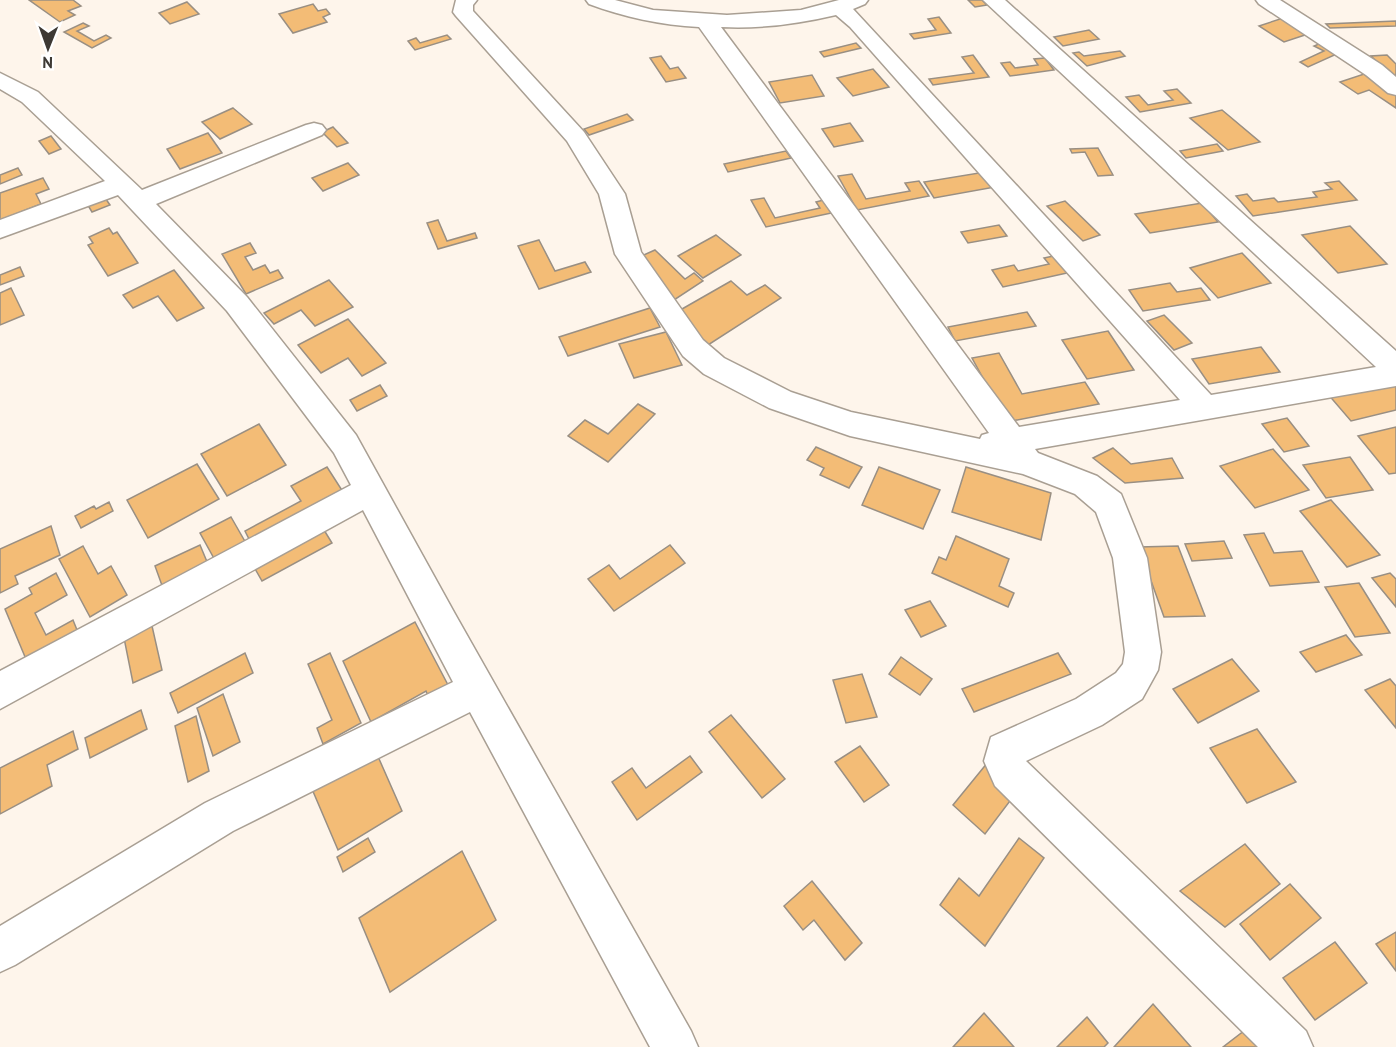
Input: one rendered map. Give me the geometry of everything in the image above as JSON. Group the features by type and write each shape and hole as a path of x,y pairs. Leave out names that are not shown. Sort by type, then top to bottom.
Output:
{"street":[{"path":"467,0 463,4 463,12 576,137 612,194 628,254 693,348 714,366 780,400 850,424 968,450 1019,451 1204,407 1396,375"},
{"path":"596,0 632,12 706,22 780,18 850,4 857,23 1204,407"},
{"path":"993,0 1396,368"},
{"path":"1266,0 1374,70 1396,88"},
{"path":"706,22 1019,451 1086,485 1109,504 1130,558 1143,652 1140,670 1129,686 1089,712 1005,751 1003,761 1010,772 1290,1047"},
{"path":"0,80 15,102 130,192 237,304 345,444 477,689 675,1047"},
{"path":"0,229 130,192 314,130"},
{"path":"0,691 370,490"},
{"path":"0,950 219,817 477,689"}],"building":[{"path":"29,0 73,0 81,6 68,11 75,15 60,22"},
{"path":"968,0 982,0 987,5 975,7"},
{"path":"187,2 199,14 170,24 159,13"},
{"path":"313,4 318,11 326,9 330,14 323,17 327,22 293,33 279,14"},
{"path":"939,17 951,33 914,39 910,34 936,30 928,19"},
{"path":"1283,18 1308,34 1284,42 1259,26"},
{"path":"1396,21 1396,26 1330,28 1326,24"},
{"path":"83,23 89,26 77,31 94,41 106,35 111,38 92,48 64,32"},
{"path":"1089,30 1099,39 1063,46 1054,37"},
{"path":"447,35 451,39 415,50 408,41 416,38 420,43"},
{"path":"856,43 861,48 824,57 820,52"},
{"path":"1321,43 1339,53 1308,67 1300,62 1324,51 1314,46"},
{"path":"1120,51 1125,56 1087,66 1073,53 1079,52 1084,56"},
{"path":"973,55 989,77 933,85 929,79 974,73 962,57"},
{"path":"1387,55 1396,64 1396,75 1390,75 1371,56"},
{"path":"661,56 670,69 678,67 686,78 666,82 650,58"},
{"path":"1045,58 1054,70 1010,76 1001,63 1010,62 1015,68 1038,65 1034,59"},
{"path":"873,69 889,87 853,96 837,78"},
{"path":"1364,74 1396,94 1396,108 1369,90 1358,94 1340,82"},
{"path":"812,75 824,96 780,103 769,82"},
{"path":"1177,89 1191,103 1140,112 1126,97 1139,95 1148,105 1173,100 1164,91"},
{"path":"233,108 252,124 220,139 202,122"},
{"path":"1222,110 1260,142 1228,150 1190,118"},
{"path":"627,114 633,120 589,135 584,129"},
{"path":"850,123 863,141 834,147 822,129"},
{"path":"333,127 348,143 337,147 322,132"},
{"path":"208,133 222,153 180,169 167,149"},
{"path":"51,136 61,149 49,154 39,141"},
{"path":"1217,144 1223,151 1186,158 1180,151"},
{"path":"1098,148 1113,175 1098,176 1085,152 1072,153 1070,149"},
{"path":"786,151 791,158 728,172 724,164"},
{"path":"348,163 359,175 323,191 312,178"},
{"path":"18,168 22,175 0,184 0,175"},
{"path":"985,172 995,187 934,198 924,182"},
{"path":"852,174 866,199 910,191 905,183 919,181 929,196 857,210 838,176"},
{"path":"43,178 49,189 36,194 41,204 0,220 0,193"},
{"path":"1339,181 1357,200 1253,216 1236,196 1247,194 1253,201 1274,198 1278,202 1317,197 1313,192 1332,189 1325,183"},
{"path":"103,195 110,205 92,212 86,202"},
{"path":"764,198 775,218 820,208 816,202 827,199 836,212 766,227 751,200"},
{"path":"1065,201 1100,235 1083,241 1047,206"},
{"path":"1202,203 1218,222 1150,233 1135,214"},
{"path":"438,220 447,241 475,233 477,238 438,249 427,223"},
{"path":"999,225 1007,236 968,243 961,232"},
{"path":"1350,226 1387,264 1338,273 1302,235"},
{"path":"109,228 113,234 117,232 138,263 108,276 88,245 93,243 89,237"},
{"path":"716,235 741,255 703,278 678,256"},
{"path":"539,240 555,271 585,262 591,272 539,289 518,246"},
{"path":"250,243 256,253 245,257 253,270 265,265 270,273 278,270 283,278 246,294 222,254"},
{"path":"655,250 685,279 694,273 703,281 674,300 637,258"},
{"path":"1242,253 1271,283 1218,298 1190,268"},
{"path":"1063,254 1076,271 1003,287 992,270 1014,265 1018,271 1049,264 1044,258"},
{"path":"20,267 24,276 0,285 0,275"},
{"path":"174,270 204,308 177,321 158,296 133,308 123,295"},
{"path":"329,280 353,307 315,326 301,310 274,324 264,313"},
{"path":"731,281 747,295 765,285 781,298 708,345 675,313"},
{"path":"1170,283 1177,292 1201,288 1210,300 1143,311 1129,290"},
{"path":"11,288 24,315 0,325 0,293"},
{"path":"650,308 660,327 568,356 559,337"},
{"path":"1027,312 1036,326 955,341 948,327"},
{"path":"1164,315 1192,343 1174,350 1147,321"},
{"path":"348,319 386,363 362,376 348,358 321,373 298,345"},
{"path":"1108,331 1134,370 1087,379 1062,340"},
{"path":"666,332 682,365 634,378 619,344"},
{"path":"1261,347 1280,372 1209,384 1192,359"},
{"path":"999,353 1022,394 1085,382 1099,404 1007,422 972,358"},
{"path":"1396,381 1396,410 1351,421 1327,393"},
{"path":"380,385 387,396 357,411 350,400"},
{"path":"638,404 655,414 608,462 568,436 585,420 608,434"},
{"path":"1287,418 1309,446 1284,452 1262,424"},
{"path":"259,424 286,465 227,496 201,454"},
{"path":"1396,427 1396,473 1389,474 1358,436"},
{"path":"816,447 862,467 849,488 820,475 824,468 807,460"},
{"path":"1113,448 1131,464 1172,458 1183,478 1125,483 1093,458"},
{"path":"1273,449 1309,490 1255,508 1220,466"},
{"path":"1350,457 1373,490 1326,498 1303,465"},
{"path":"197,464 219,499 148,538 127,500"},
{"path":"327,467 345,495 252,545 245,531 301,501 291,486"},
{"path":"879,467 940,490 923,529 862,505"},
{"path":"966,467 1051,493 1041,540 952,512"},
{"path":"1331,500 1380,555 1347,567 1300,511"},
{"path":"109,502 113,511 81,528 75,516 94,506 96,509"},
{"path":"231,517 247,545 216,562 200,533"},
{"path":"51,526 60,555 15,576 18,584 0,593 0,549"},
{"path":"324,530 332,543 262,581 254,567"},
{"path":"1264,533 1274,553 1302,551 1319,582 1270,586 1244,535"},
{"path":"956,536 1009,559 999,586 1014,593 1008,607 932,573 939,557 946,560"},
{"path":"1224,541 1232,558 1192,561 1185,544"},
{"path":"200,545 210,569 164,591 155,566"},
{"path":"670,545 685,563 614,611 588,579 609,565 620,579"},
{"path":"83,546 98,574 111,566 127,595 90,617 59,559"},
{"path":"1178,546 1205,616 1164,617 1139,547"},
{"path":"56,573 67,595 35,613 46,635 73,620 79,635 28,664 5,609 32,594 29,588"},
{"path":"1390,573 1396,579 1396,607 1372,578"},
{"path":"1359,583 1390,633 1355,637 1325,587"},
{"path":"930,601 946,626 921,637 905,610"},
{"path":"415,622 448,685 428,696 426,691 371,722 343,661"},
{"path":"152,626 162,670 133,683 124,638"},
{"path":"1346,635 1362,655 1316,672 1300,652"},
{"path":"245,653 253,673 178,713 170,693"},
{"path":"330,653 361,723 323,744 317,728 332,720 308,664"},
{"path":"1058,653 1071,674 974,712 962,689"},
{"path":"901,657 932,679 920,695 889,674"},
{"path":"1232,659 1259,691 1198,723 1173,689"},
{"path":"862,674 877,717 846,723 833,680"},
{"path":"1390,679 1396,686 1396,728 1365,690"},
{"path":"223,694 240,742 213,756 197,708"},
{"path":"141,710 147,729 90,758 85,738"},
{"path":"731,715 785,779 762,798 709,732"},
{"path":"196,716 209,771 188,782 175,726"},
{"path":"1257,729 1296,782 1247,803 1210,748"},
{"path":"73,731 78,749 47,765 52,786 0,814 0,768"},
{"path":"860,746 889,785 864,802 835,762"},
{"path":"376,752 402,811 338,850 312,789"},
{"path":"690,756 702,772 637,820 612,782 632,768 646,788"},
{"path":"988,762 1019,789 985,834 953,805"},
{"path":"368,838 375,852 343,872 337,857"},
{"path":"1019,838 1044,858 985,946 940,905 959,878 979,896"},
{"path":"1245,844 1280,884 1225,927 1180,891"},
{"path":"462,851 496,920 390,992 359,918"},
{"path":"812,881 862,943 845,960 814,920 803,930 784,906"},
{"path":"1290,884 1321,918 1270,960 1240,924"},
{"path":"1396,932 1396,971 1376,944"},
{"path":"1335,942 1367,983 1315,1020 1283,978"},
{"path":"1153,1004 1191,1047 1114,1047"},
{"path":"984,1013 1014,1047 953,1047"},
{"path":"1087,1017 1108,1043 1104,1047 1057,1047"},
{"path":"1249,1027 1264,1047 1223,1047"}]}
